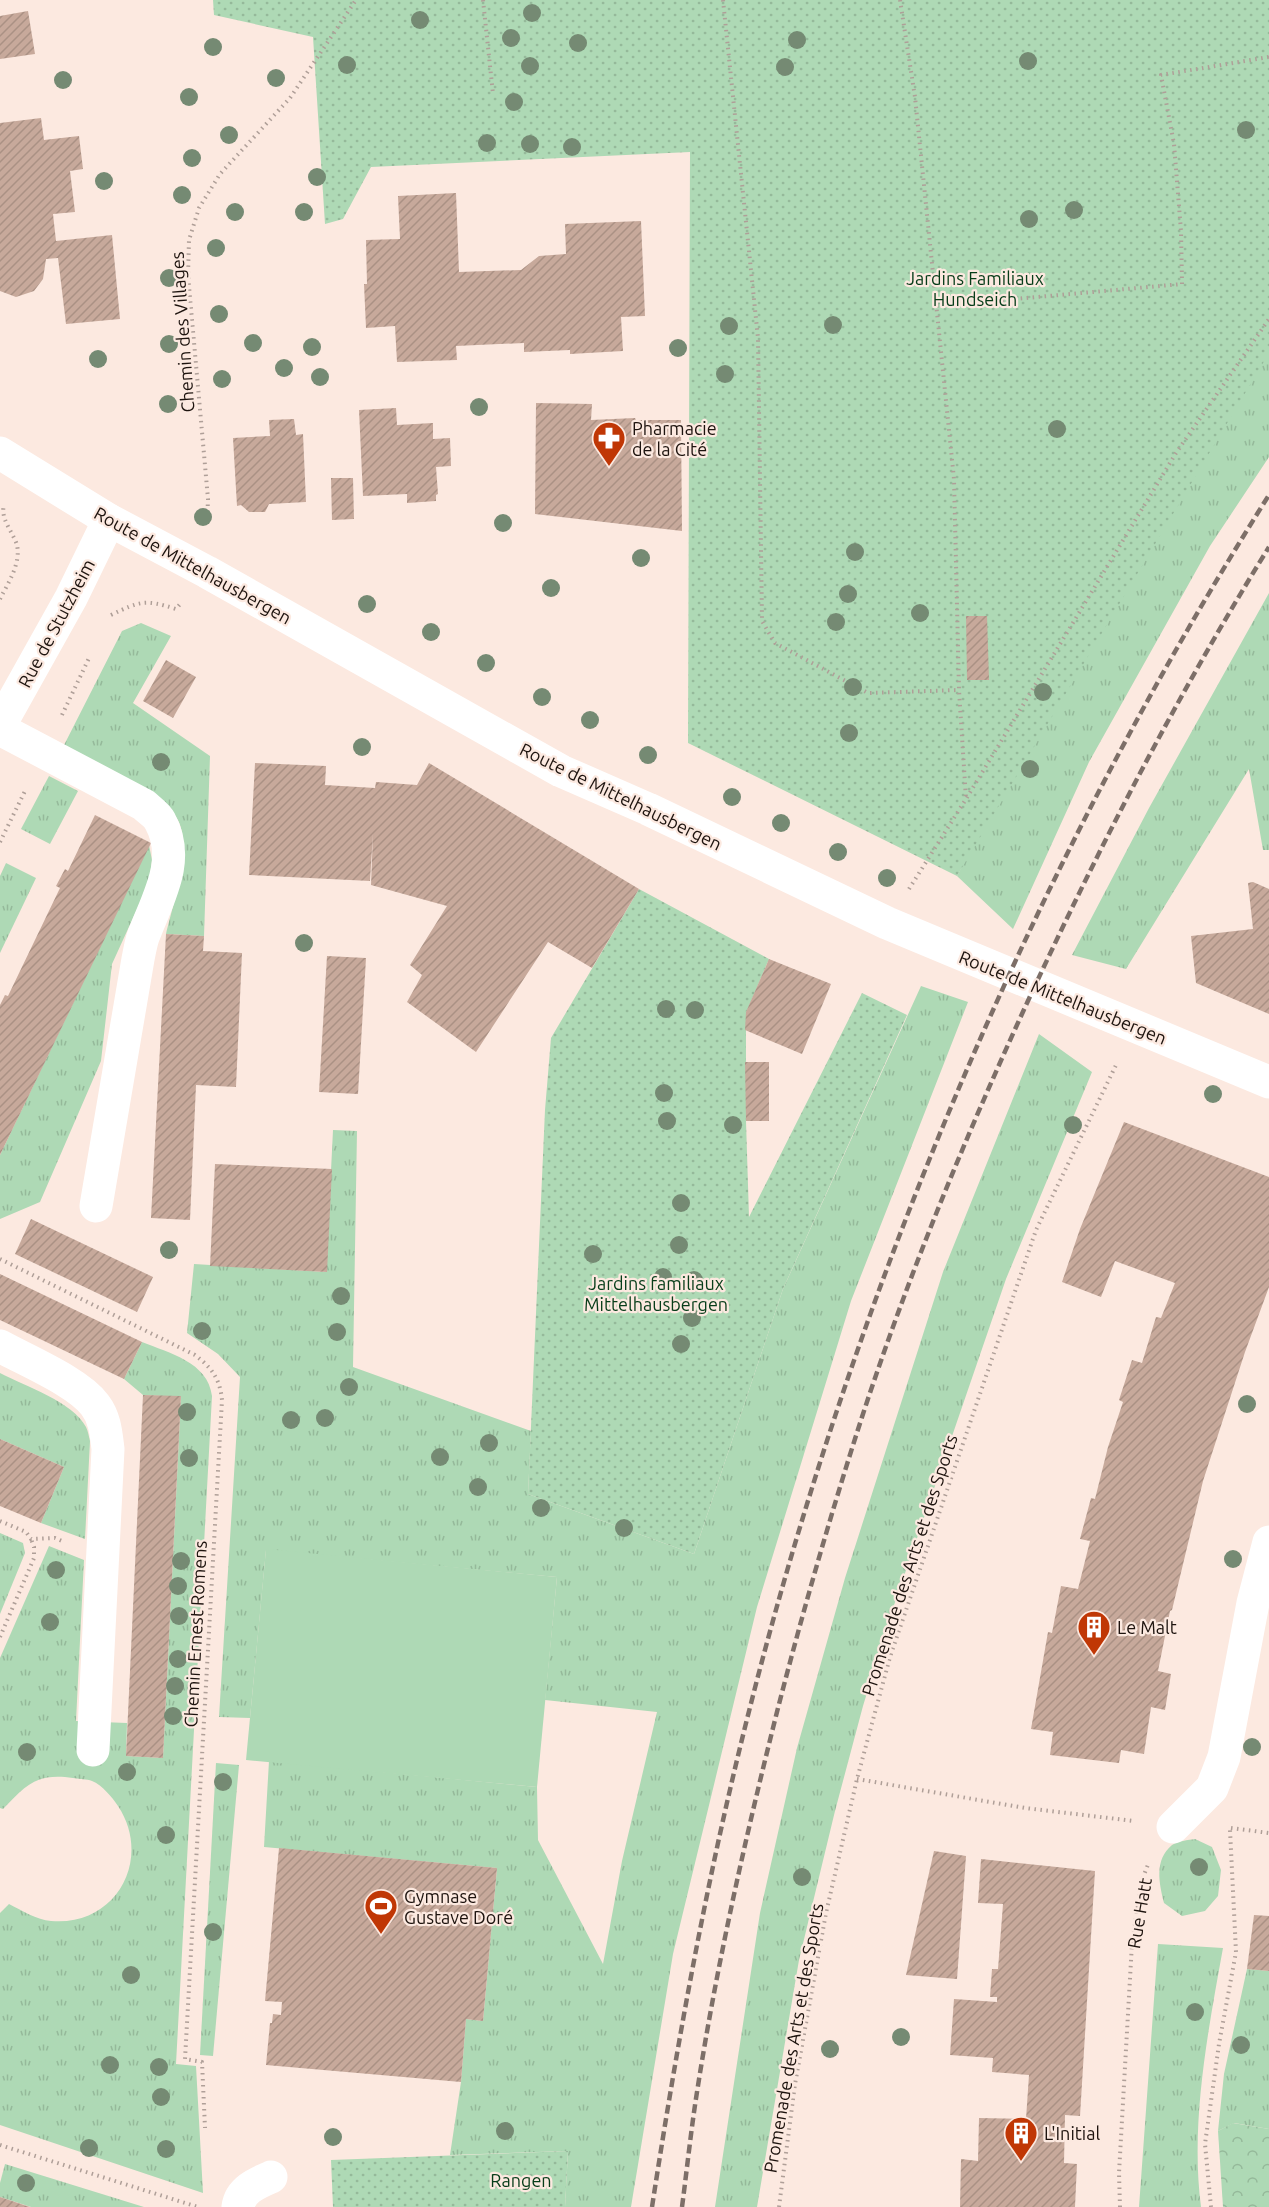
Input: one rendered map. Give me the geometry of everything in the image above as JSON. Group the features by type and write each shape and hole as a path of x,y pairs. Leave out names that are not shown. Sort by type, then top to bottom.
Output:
{"main road":[{"name":"Route de Mittelhausbergen","path":"13,460 109,520 207,572 561,771 887,923 1269,1082"},
{"name":"Rue de Stutzheim","path":"0,727 71,598 109,520"},
{"path":"0,727 144,805 160,819 167,839 170,862 159,900 144,934 138,959 96,1206"},
{"path":"0,1346 83,1391 96,1406 106,1426 108,1449 93,1750"},
{"path":"1173,1827 1212,1788 1224,1757 1253,1603 1269,1542"},
{"path":"238,2207 238,2203 250,2187 272,2177"}],"path":[{"name":"Chemin des Villages","path":"207,572 208,499 188,275 189,240 199,208 220,174 290,98 356,0"},
{"path":"483,0 493,94"},
{"path":"723,0 758,338 762,621 775,643 868,693 959,690"},
{"path":"900,0 915,98 954,479 959,690 966,799"},
{"path":"937,306 1182,284 1181,231 1174,144 1161,75 1269,57"},
{"path":"887,923 966,799 1176,453 1269,319"},
{"path":"0,599 15,568 17,546 6,524 3,509 9,494 13,460"},
{"path":"109,616 133,604 153,602 176,609 207,572"},
{"path":"0,842 94,647"},
{"name":"Promenade des Arts et des Sports","path":"779,2207 797,2073 826,1912 857,1779 890,1657 1036,1230 1134,1027"},
{"name":"Chemin Ernest Romens","path":"0,1259 195,1354 214,1372 221,1386 222,1412 185,2059 202,2062 206,2128"},
{"path":"0,1521 26,1532 34,1547 34,1558 0,1637"},
{"path":"31,1539 55,1538 102,1560"},
{"path":"857,1779 1025,1808 1173,1827"},
{"name":"Rue Hatt","path":"1120,2207 1119,2173 1132,1943 1142,1880 1153,1851 1173,1827"},
{"path":"1210,2207 1204,2144 1236,1952 1230,1828"},
{"path":"0,2145 198,2207"}],"green space":[{"name":"Jardins Familiaux Hundseich","path":"213,0 1269,0 1269,353 957,876 688,743 690,152 371,167 343,219 325,224 313,37 214,15"},
{"path":"1269,338 1269,457 1210,546 1089,762 1013,929 957,876 1149,515"},
{"path":"1269,593 1269,850 1263,850 1249,769 1126,969 1072,955 1149,808"},
{"path":"141,623 171,636 133,703 210,756 204,936 166,934 177,892 182,858 181,828 176,817 156,800 61,751 122,631"},
{"path":"49,776 78,791 50,844 21,829"},
{"path":"149,845 152,860 149,883 112,964 101,1061 40,1202 0,1219 0,1155"},
{"path":"6,863 36,878 0,953 0,876"},
{"name":"Jardins familiaux Mittelhausbergen","path":"639,889 769,959 746,1013 749,1217 862,993 907,1015 783,1289 694,1554 528,1494 545,1110 551,1038"},
{"path":"921,986 968,1002 851,1301 757,1607 673,1954 631,2207 565,2207 568,2151 450,2155 461,2082 466,2019 483,2021 497,1868 264,1847 269,1761 537,1787 538,1840 603,1964 622,1861 657,1712 545,1700 557,1577 266,1550 250,1718 219,1717 240,1377 218,1354 187,1333 194,1264 326,1272 333,1130 357,1131 353,1367 531,1431 528,1494 694,1554 783,1289"},
{"path":"1039,1034 1092,1072 1006,1279 892,1611 863,1706 799,1960 757,2207 715,2207 760,1913 797,1748 845,1578 943,1272"},
{"path":"142,1342 186,1360 203,1375 209,1384 212,1396 176,2064 196,2066 203,2193 0,2125 0,1913 9,1904 35,1917 51,1921 74,1920 94,1913 110,1901 122,1886 129,1867 131,1847 128,1826 118,1806 103,1788 90,1780 61,1777 41,1779 26,1787 3,1809 0,1808 0,1658 49,1546 84,1560 76,1721 127,1723 126,1756 163,1758 181,1397 143,1395 124,1379"},
{"path":"0,1373 60,1402 80,1418 86,1427 90,1441 85,1539 41,1523 64,1467 0,1439"},
{"path":"0,1533 23,1543 25,1553 0,1614"},
{"path":"266,1549 557,1577 537,1787 246,1760"},
{"path":"216,1763 239,1765 213,2056 200,2055"},
{"path":"1195,1839 1212,1847 1221,1870 1218,1896 1205,1911 1182,1916 1164,1903 1160,1865 1166,1851 1172,1845"},
{"path":"1158,1944 1223,1948 1202,2077 1199,2110 1198,2175 1201,2207 1139,2207"},
{"path":"1247,1969 1269,1971 1269,2129 1234,2123 1218,2131 1224,2074"},
{"path":"1233,2123 1269,2129 1269,2207 1223,2207 1218,2131"},
{"name":"Rangen","path":"568,2151 565,2207 333,2207 331,2160"},
{"path":"5,2164 144,2207 31,2207 0,2197 0,2183"}],"building":[{"path":"28,11 35,54 0,59 0,16"},
{"path":"41,118 44,140 79,136 83,169 70,171 75,212 53,214 56,241 112,235 120,319 66,324 58,258 46,259 43,279 34,291 16,297 0,291 0,123"},
{"path":"456,193 459,272 521,270 539,256 566,254 565,224 641,221 645,316 621,317 623,351 570,354 570,350 524,352 524,343 456,346 457,360 397,362 395,326 366,328 364,284 367,284 366,240 400,239 398,196"},
{"name":"Pharmacie de la Cité","path":"536,403 592,404 591,420 635,418 636,420 681,420 682,531 535,514"},
{"path":"396,408 397,425 433,423 433,439 450,438 451,466 436,467 438,494 436,501 407,503 407,494 363,496 359,410"},
{"path":"294,419 296,435 303,434 306,502 269,504 265,512 249,512 241,505 237,506 233,438 270,436 269,420"},
{"path":"331,478 353,478 354,519 332,520"},
{"path":"966,616 987,616 989,680 967,680"},
{"path":"166,660 196,677 173,718 143,701"},
{"path":"255,763 326,766 325,785 375,788 376,782 417,785 429,763 639,889 592,968 548,942 476,1052 407,1002 422,975 410,965 447,906 371,885 373,833 370,881 249,875"},
{"path":"95,815 151,843 0,1155 0,1005 5,995 8,996 60,888 56,886 65,869 68,871"},
{"path":"1253,882 1269,889 1269,1014 1196,983 1191,936 1253,929 1248,883"},
{"path":"166,934 204,936 203,951 242,953 236,1087 196,1085 190,1220 151,1218"},
{"path":"327,956 366,958 358,1094 319,1092"},
{"path":"769,959 831,984 802,1054 745,1030 746,1012"},
{"path":"745,1062 769,1062 769,1121 746,1121"},
{"path":"1124,1122 1269,1177 1269,1287 1203,1481 1170,1611 1158,1671 1171,1674 1165,1710 1151,1707 1144,1754 1121,1750 1119,1763 1050,1755 1053,1732 1031,1729 1048,1632 1052,1633 1061,1586 1078,1589 1090,1541 1080,1539 1091,1498 1095,1499 1108,1447 1123,1402 1119,1400 1132,1360 1142,1363 1156,1317 1161,1318 1175,1283 1115,1261 1101,1297 1062,1282 1080,1229"},
{"path":"215,1164 332,1169 327,1272 210,1266"},
{"path":"31,1219 153,1277 137,1312 15,1254"},
{"path":"0,1274 142,1342 124,1379 0,1320"},
{"path":"143,1395 181,1396 163,1758 126,1756"},
{"path":"0,1439 64,1467 41,1523 0,1506"},
{"name":"Gymnase Gustave Doré","path":"279,1848 497,1868 483,2021 466,2019 461,2082 266,2065 270,2023 272,2023 273,2014 281,2015 282,2002 265,2001"},
{"path":"934,1851 966,1856 957,1979 906,1975"},
{"path":"981,1859 1095,1871 1080,2116 1065,2115 1064,2163 1077,2164 1075,2207 960,2207 961,2159 978,2161 979,2118 1026,2119 1029,2075 992,2072 993,2058 950,2055 954,1999 997,2002 997,1997 990,1997 992,1969 998,1969 1003,1904 978,1903"},
{"path":"1254,1915 1269,1916 1269,1971 1247,1969"},
{"path":"0,2197 30,2207 0,2207"}],"railway":[{"path":"652,2207 688,1993 732,1781 775,1612 826,1445 883,1279 947,1116 1018,955 1095,798 1179,645 1269,495"},
{"path":"682,2207 705,2044 733,1899 755,1803 818,1562 898,1312 960,1156 1054,945 1171,715 1269,547"}],"place":[{"name":"Pharmacie de la Cité","path":"609,467"},
{"name":"Le Malt","path":"1094,1656"},
{"name":"Gymnase Gustave Doré","path":"381,1935"},
{"name":"L'Initial","path":"1021,2162"}]}
